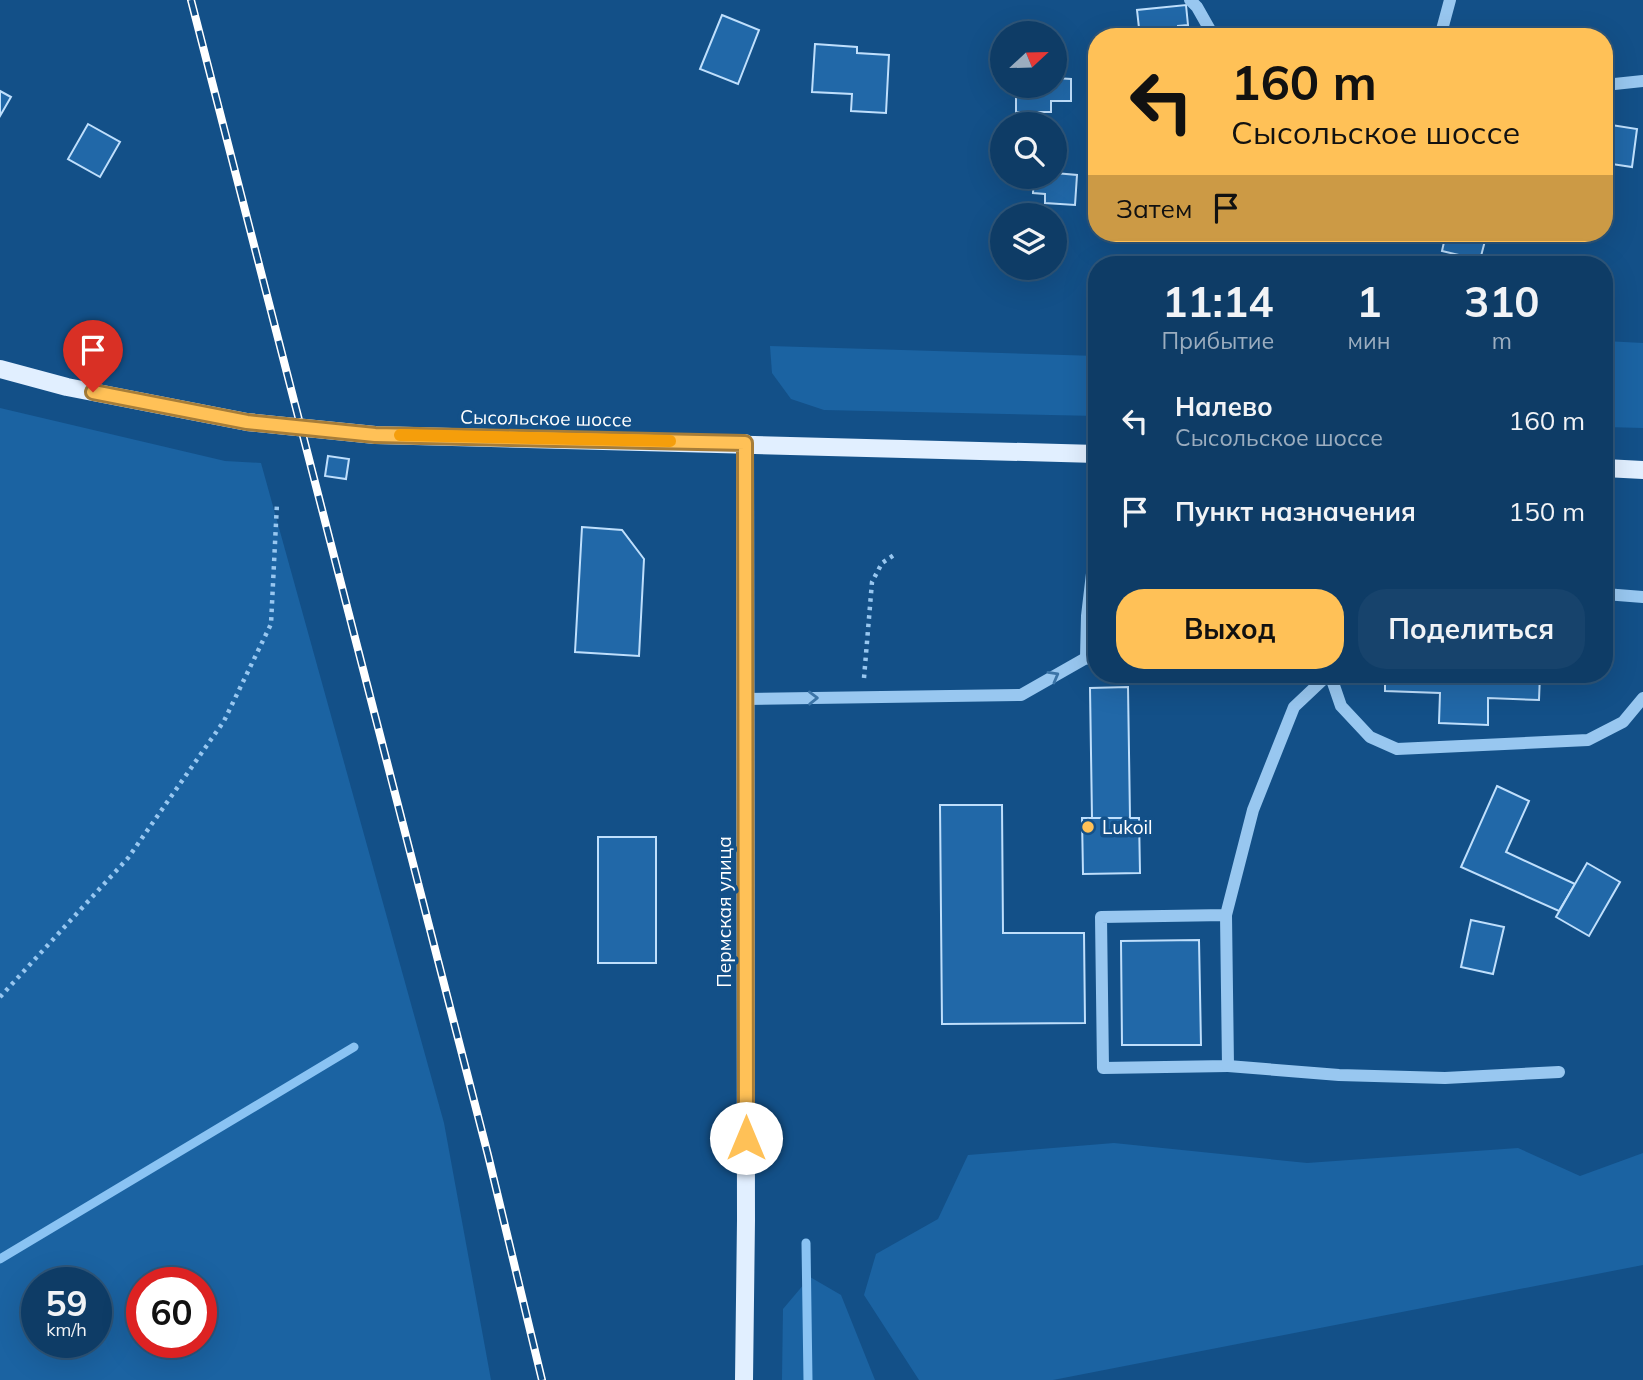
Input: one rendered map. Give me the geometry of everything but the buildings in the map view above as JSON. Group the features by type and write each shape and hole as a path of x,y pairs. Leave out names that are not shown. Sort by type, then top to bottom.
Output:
{"main road":[{"name":"Сысольское шоссе","path":"0,369 80,389 247,422 375,435 1088,454"},
{"name":"Пермская улица","path":"744,1380 745,443"},
{"path":"1613,468 1643,470"}],"street":[{"path":"1190,0 1209,28"},
{"path":"1442,28 1450,0"},
{"path":"1613,84 1643,81"},
{"path":"1613,595 1643,597"},
{"path":"744,699 1021,695 1088,661"},
{"path":"1228,1066 1226,915 1253,810 1294,707 1320,683"},
{"path":"1333,683 1341,706 1370,737 1397,749 1588,740 1623,722 1643,698"},
{"path":"1226,915 1101,917 1103,1068 1228,1066 1339,1075 1445,1079 1559,1072"}],"path":[{"path":"0,997 128,858 223,721 271,624 277,503"},
{"path":"862,698 872,582 882,563 897,553"}],"shaded area":[{"path":"1613,341 1643,343 1643,428 1613,427"},
{"path":"770,346 1088,356 1088,416 824,410 791,399 772,373"},
{"path":"0,408 225,461 261,463 444,1123 491,1380 0,1380"},
{"path":"1114,1143 1307,1163 1518,1148 1580,1176 1643,1153 1643,1265 1053,1380 919,1380 864,1295 876,1254 938,1219 968,1155"},
{"path":"810,1277 841,1295 875,1380 782,1380 783,1309"}],"waterway":[{"path":"0,1259 354,1047"},
{"path":"806,1243 808,1380"}],"railway":[{"path":"191,0 488,1155 542,1380"}],"slow traffic":[{"path":"400,435 670,441"}],"place":[{"name":"Lukoil","path":"1088,827"}],"route":[{"path":"93,392 247,422 375,435 745,443 746,1138"}]}
